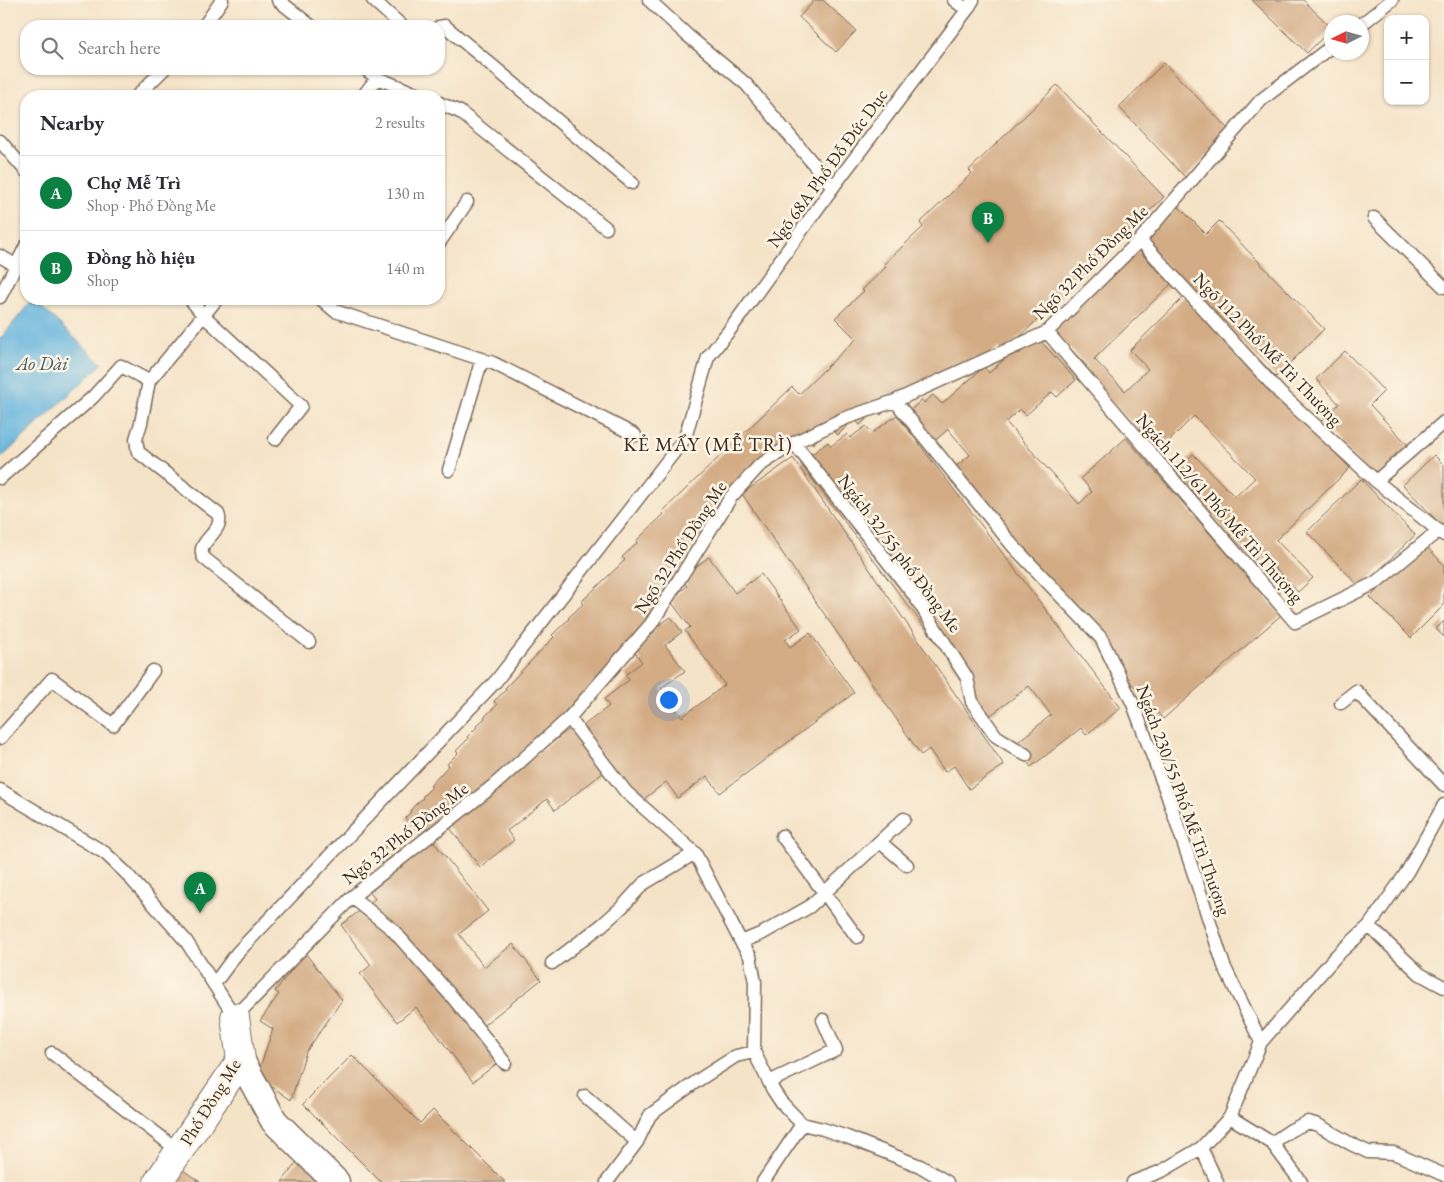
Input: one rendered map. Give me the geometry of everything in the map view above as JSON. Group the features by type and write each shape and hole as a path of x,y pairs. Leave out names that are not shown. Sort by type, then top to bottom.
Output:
{"street":[{"name":"Phố Đồng Me","path":"158,1182 241,1060 235,1017"},
{"path":"241,1060 274,1121 336,1182"}],"lane":[{"path":"208,20 222,0"},
{"path":"278,0 303,20"},
{"path":"373,0 395,20"},
{"path":"649,0 687,35 746,84 833,187"},
{"path":"954,0 970,5"},
{"path":"1369,18 1392,0"},
{"name":"Ngõ 68A Phố Đỗ Đức Dục","path":"214,984 236,953 496,682 685,438 708,357 732,328 833,187 970,5"},
{"path":"445,27 632,182"},
{"name":"Ngõ 32 Phố Đồng Me","path":"235,1017 352,897 493,786 569,718 651,624 731,497 759,466 794,443 843,420 895,401 1047,332 1140,240 1261,100 1324,52"},
{"path":"143,90 158,75"},
{"path":"373,75 407,90"},
{"path":"368,90 377,78"},
{"path":"445,106 460,112 606,228"},
{"path":"0,141 20,164"},
{"path":"445,235 467,202"},
{"path":"1374,218 1444,287"},
{"name":"Ngõ 112 Phố Mễ Trì Thượng","path":"1140,240 1280,393 1376,481 1441,533"},
{"path":"0,256 17,266"},
{"path":"0,298 20,259"},
{"path":"195,305 204,316 301,406 276,440"},
{"path":"212,305 149,381 136,439 138,452 218,514 220,519 218,526 201,548 204,558 308,642"},
{"path":"328,305 335,311 493,363 635,435"},
{"name":"Ngách 112/61 Phố Mễ Trì Thượng","path":"1047,332 1295,622 1374,583 1441,533"},
{"path":"449,470 482,359"},
{"path":"0,478 93,397 121,366 149,381"},
{"name":"Ngách 230/55 Phố Mễ Trì Thượng","path":"895,401 1013,546 1101,638 1134,704 1170,803 1224,966 1261,1042"},
{"path":"1376,481 1444,422"},
{"name":"Ngách 32/55 phố Đồng Me","path":"794,443 914,595 967,678 972,702 996,736 1026,755"},
{"path":"0,738 52,679 113,725 153,671"},
{"path":"1341,703 1356,691 1444,785"},
{"path":"569,718 626,792 696,853 750,956 755,982 754,1052 772,1090 781,1102 802,1124 847,1137 920,1166 947,1182"},
{"path":"2,795 105,853 125,872 186,941 235,1017"},
{"path":"1133,1182 1162,1171 1201,1148 1230,1117 1261,1042 1336,956 1369,926 1408,872 1444,804"},
{"path":"741,942 781,924 809,906 904,818"},
{"path":"782,836 857,937"},
{"path":"880,842 907,865"},
{"path":"552,963 602,926 643,884 696,853"},
{"path":"352,897 392,929 454,999 504,1063"},
{"path":"1369,926 1420,974 1444,987"},
{"path":"769,1082 836,1050 823,1020"},
{"path":"607,1182 637,1142 650,1115 736,1056 754,1052"},
{"path":"52,1053 178,1151"},
{"path":"584,1096 637,1142"},
{"path":"1230,1117 1272,1142 1301,1182"},
{"path":"1272,1142 1308,1122 1318,1125 1368,1152 1394,1153 1444,1175"},
{"path":"763,1182 802,1124"},
{"path":"1201,1148 1217,1182"}],"water":[{"name":"Ao Dài","path":"28,305 39,305 102,364 0,459 0,339"}],"building":[{"path":"815,0 823,0 856,31 836,52 799,17"},
{"path":"1252,0 1303,0 1324,20 1324,36 1307,53"},
{"path":"1164,63 1231,132 1185,177 1119,107"},
{"path":"1057,85 1164,197 1003,353 998,347 980,364 974,358 950,381 941,372 912,399 905,392 881,415 876,409 860,425 854,419 838,435 830,427 813,444 803,432 743,479 699,522 708,532 679,560 684,566 671,578 675,582 660,596 663,600 646,616 652,622 583,697 425,839 405,818 449,765 447,764 458,753 456,751 468,739 467,737 497,705 494,701 554,637 552,635 583,604 581,602 625,560 622,557 664,514 662,512 792,387 799,394 856,339 835,318 886,267 884,264 923,227 920,223 972,173 969,170"},
{"path":"1177,205 1206,234 1219,221 1324,329 1276,377 1142,240"},
{"path":"1137,249 1171,284 1094,359 1125,391 1148,369 1130,350 1184,297 1350,468 1276,540 1313,578 1298,592 1262,554 1255,560 1172,475 1193,454 1235,497 1255,478 1194,416 1159,451 1082,371 1087,366 1053,331"},
{"path":"1038,338 1076,380 1057,397 1052,392 1026,415 1020,409 1006,422 1079,504 1092,492 1081,478 1126,438 1281,615 1163,719 948,473 970,455 948,429 927,448 901,419 922,400 924,403 933,395 942,404 984,367 989,373 1015,350 1019,354"},
{"path":"1345,351 1384,391 1370,405 1410,447 1376,480 1320,422 1339,404 1316,379"},
{"path":"897,415 1121,708 1086,735 1081,728 1031,767 1014,745 1051,715 1034,692 1029,686 991,715 800,463 828,442 831,446 847,434 850,438 866,426 872,433"},
{"path":"1434,455 1444,465 1444,528 1403,485"},
{"path":"793,458 1004,765 969,789 954,766 945,772 929,749 921,755 742,494"},
{"path":"1361,479 1415,535 1361,588 1307,532"},
{"path":"1424,544 1444,565 1444,605 1411,638 1370,597"},
{"path":"709,557 735,593 761,574 801,629 785,640 790,647 810,633 854,693 720,793 707,776 678,798 666,782 640,802 579,729 609,706 604,699 629,680 625,675 642,662 632,648 671,617 682,632 665,645 685,671 661,688 682,717 725,685 685,631 690,627 670,600 687,586 681,578"},
{"path":"1444,621 1444,637 1436,629"},
{"path":"571,728 604,772 555,810 547,799 507,831 514,840 480,867 447,824"},
{"path":"397,835 409,848 388,869 376,856"},
{"path":"430,837 488,911 459,934 484,967 513,944 541,980 476,1031 500,1061 473,1082 416,1007 397,1022 360,974 371,965 341,925 375,899 368,890"},
{"path":"305,953 342,1000 306,1052 291,1100 274,1088 256,1079 273,1029 260,1021 279,994 275,991"},
{"path":"352,1055 420,1123 433,1110 505,1182 381,1182 303,1104"},
{"path":"300,1158 322,1175 316,1182 282,1182"},
{"path":"180,1168 200,1182 171,1182"}],"place":[{"name":"Đồng hồ hiệu","path":"988,243"},
{"name":"Chợ Mễ Trì","path":"200,913"}],"district":[{"name":"KẺ MẨY (MỄ TRÌ)","path":"708,444"}]}
